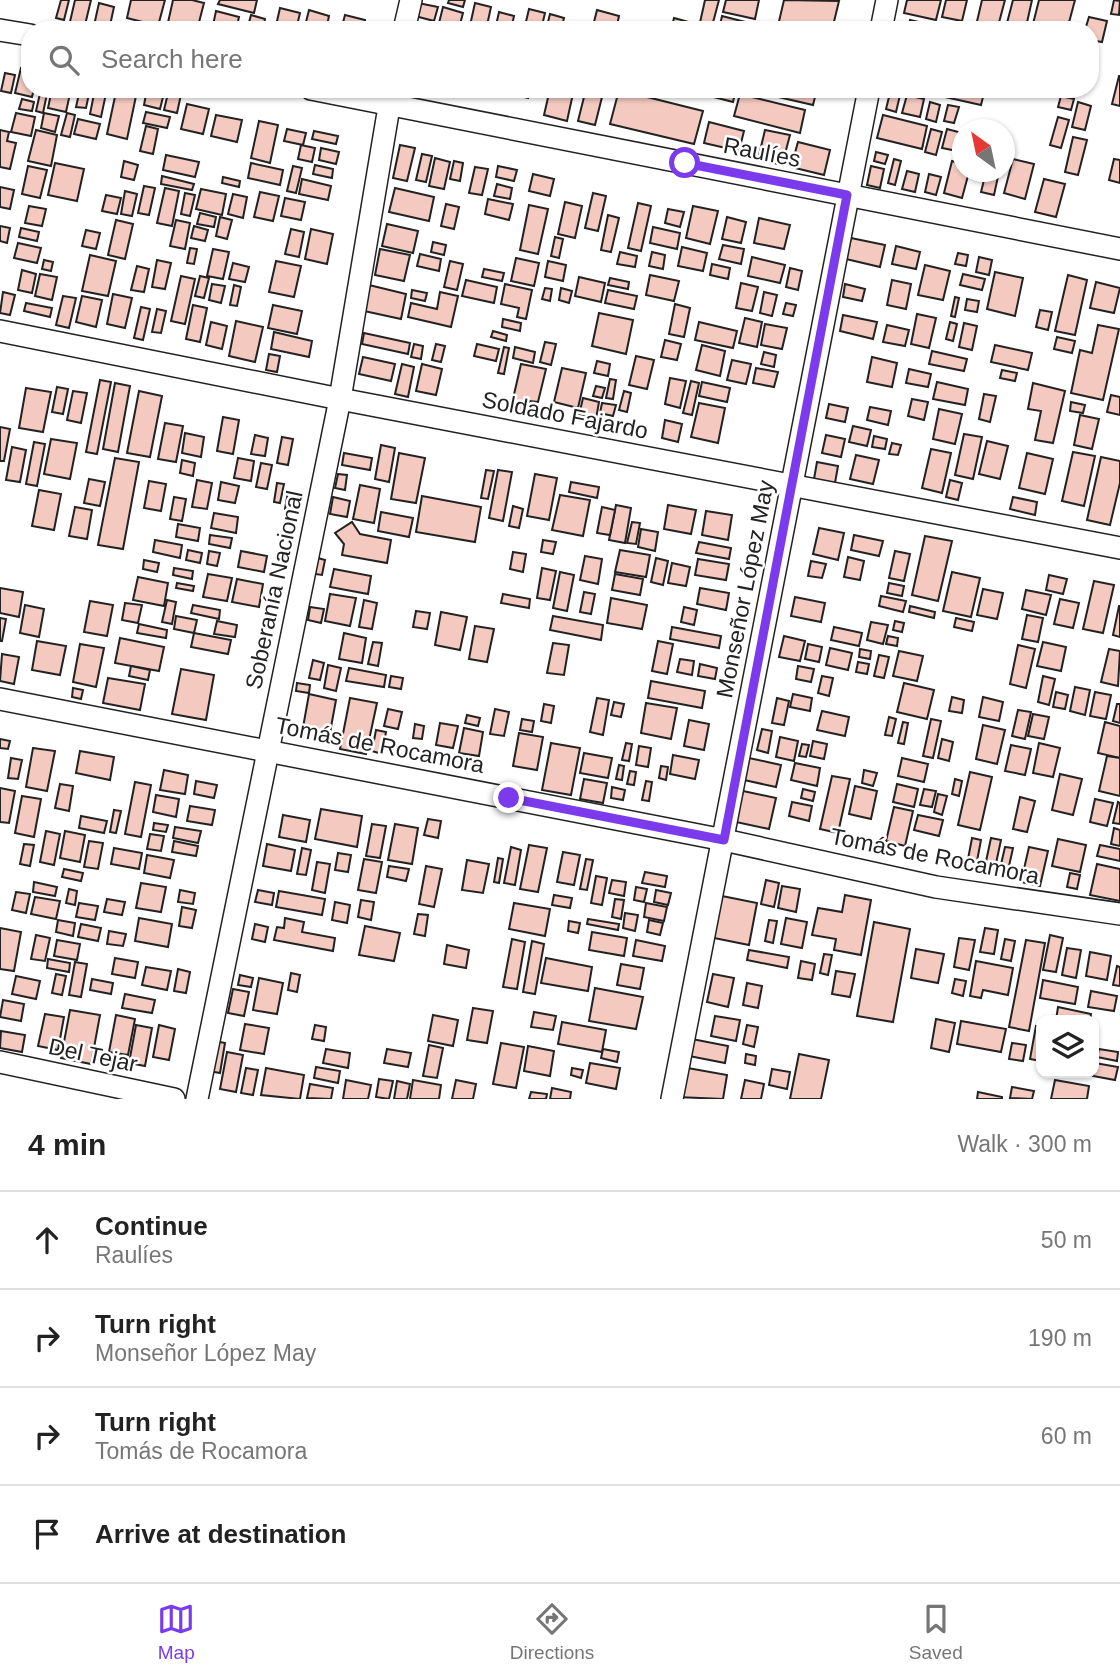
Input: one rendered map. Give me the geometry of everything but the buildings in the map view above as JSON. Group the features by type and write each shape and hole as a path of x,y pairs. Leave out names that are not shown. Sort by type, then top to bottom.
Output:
{"street":[{"path":"406,21 411,0"},
{"path":"883,21 887,0"},
{"path":"0,30 21,34"},
{"name":"Soberanía Nacional","path":"197,1099 340,399 391,98"},
{"name":"Raulíes","path":"396,98 847,195 1120,249"},
{"name":"Monseñor López May","path":"672,1099 867,98"},
{"name":"Soldado Fajardo","path":"0,331 1120,548"},
{"name":"Tomás de Rocamora","path":"0,699 724,840 936,887 1120,915"},
{"name":"Del Tejar","path":"0,1062 174,1099"}],"route":[{"path":"509,798 724,840 847,195 685,163"}]}
